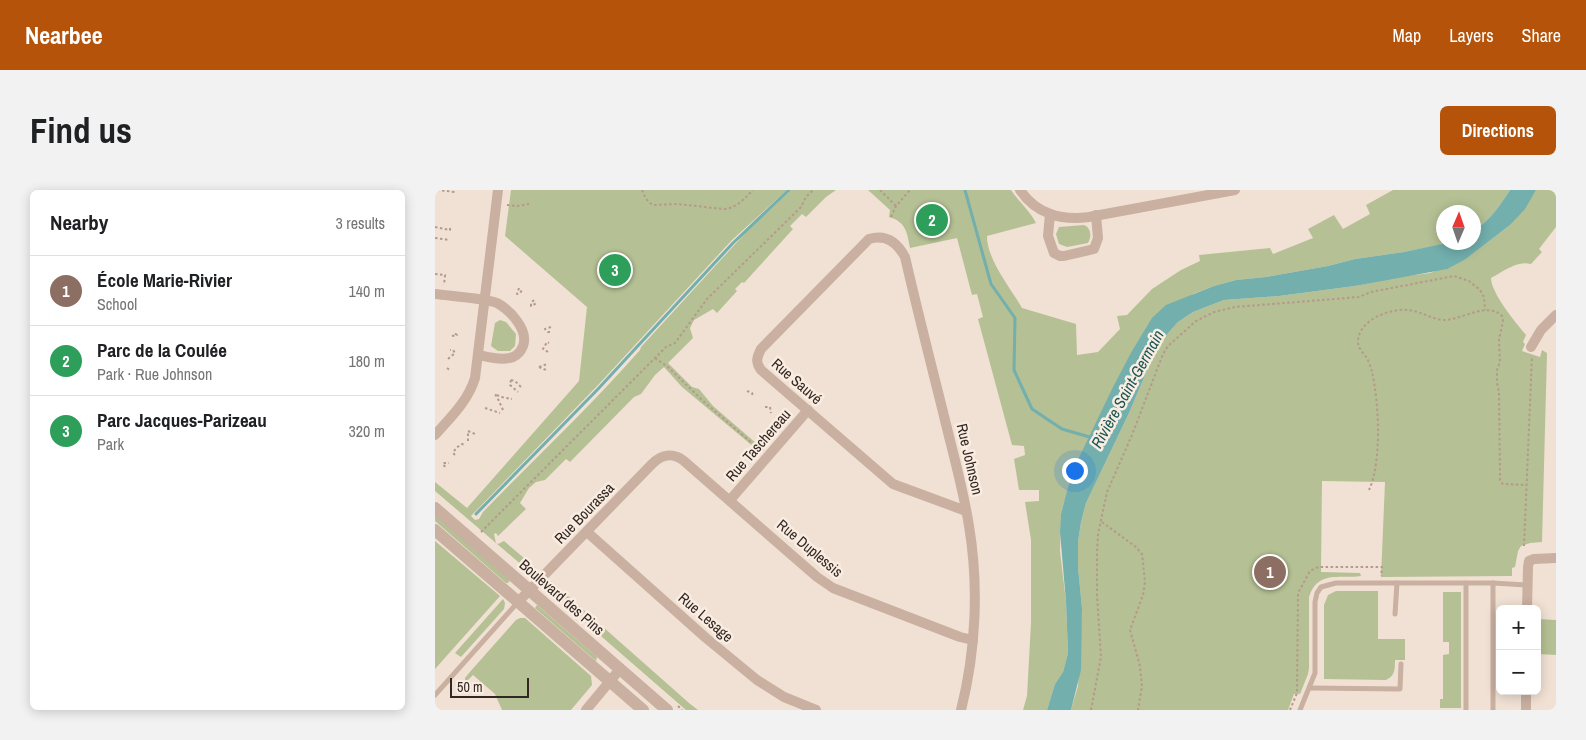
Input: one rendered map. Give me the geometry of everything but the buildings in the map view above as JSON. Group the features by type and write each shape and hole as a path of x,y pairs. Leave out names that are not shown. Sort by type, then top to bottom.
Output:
{"street":[{"path":"435,435 463,403 475,378 498,190"},
{"path":"1020,190 1032,204 1050,214 1072,218 1096,216 1235,190"},
{"path":"1050,214 1048,236 1054,253 1060,256 1094,249 1098,238 1096,216"},
{"name":"Rue Sauvé","path":"875,237 863,244 764,345 758,353 756,361 761,370 893,484 966,511"},
{"name":"Rue Johnson","path":"875,237 887,238 892,241 900,248 905,257 966,511 971,539 975,604 968,682 961,710"},
{"path":"435,294 485,301 501,306 523,330 525,340 521,352 512,357 497,358 478,355"},
{"path":"1531,350 1541,330 1556,315"},
{"name":"Rue Taschereau","path":"730,500 808,410"},
{"name":"Rue Bourassa","path":"519,601 655,461 664,456 675,456"},
{"name":"Rue Duplessis","path":"675,456 684,461 817,577 833,588 932,627 973,640"},
{"name":"Boulevard des Pins","path":"435,508 667,710"},
{"path":"435,530 643,710"},
{"name":"Rue Lesage","path":"587,532 706,638 757,680 810,709"},
{"path":"1527,605 1528,564 1531,559 1556,558"},
{"path":"586,710 620,670"},
{"path":"1526,695 1526,710"}],"lane":[{"path":"1395,614 1397,583"},
{"path":"1466,583 1466,710"},
{"path":"1301,710 1315,673 1315,602 1319,590 1326,584 1493,583 1528,585"},
{"path":"1493,583 1493,710"},
{"path":"435,695 519,601"},
{"path":"1310,688 1400,689 1401,664"}],"path":[{"path":"437,190 455,192 455,190"},
{"path":"642,190 650,204 654,205 677,204 724,209 737,205 753,190"},
{"path":"478,536 666,347 675,343 707,299 801,207 806,197 813,190"},
{"path":"880,190 896,206"},
{"path":"891,217 896,206 910,190"},
{"path":"507,205 529,204"},
{"path":"435,228 450,230 450,228"},
{"path":"435,238 450,240"},
{"path":"435,274 445,276"},
{"path":"1091,710 1101,657 1097,595 1097,552 1107,492 1133,435 1163,354 1168,346 1196,321 1214,312 1235,307 1359,297 1371,292 1454,276 1469,281 1480,290 1484,297 1485,310"},
{"path":"519,288 517,294 522,290"},
{"path":"534,300 531,306 537,303"},
{"path":"1369,490 1376,461 1377,406 1372,373 1368,360 1358,344 1358,338 1363,328 1371,320 1395,310 1411,310 1440,320 1452,319 1485,310 1493,310 1502,316 1503,321 1499,340 1500,362 1497,377 1501,482 1507,485 1526,485"},
{"path":"551,327 545,329 551,332"},
{"path":"452,336 457,335 453,332"},
{"path":"548,352 543,349 547,342 549,342"},
{"path":"448,359 455,353 453,350 450,350"},
{"path":"1524,546 1531,350"},
{"path":"655,358 668,367 702,400 768,456"},
{"path":"546,370 539,367 547,364"},
{"path":"447,368 451,371"},
{"path":"518,392 510,385 511,380 515,381 522,388"},
{"path":"747,391 752,393 753,397"},
{"path":"503,410 495,394 501,397 512,398"},
{"path":"765,407 769,407 771,413"},
{"path":"485,408 500,413"},
{"path":"468,441 468,431 475,434"},
{"path":"455,455 453,453 456,448 462,444 465,445"},
{"path":"445,467 443,463 449,463"},
{"path":"1102,522 1136,547 1142,554 1145,582 1143,595 1130,630 1140,666 1142,686 1138,710"},
{"path":"1290,710 1297,693 1298,593 1309,571 1318,567 1381,567"}],"green space":[{"path":"511,190 787,190 732,240 599,384 471,516 475,520 479,519 483,512 602,392 749,229 791,190 836,190 806,217 802,214 790,226 793,229 744,283 742,282 735,289 737,291 717,313 713,309 694,320 690,328 693,338 668,363 692,387 699,389 713,406 764,450 761,453 682,387 664,367 655,375 641,394 634,397 570,462 566,459 545,480 536,482 529,488 520,503 526,509 498,536 496,533 494,534 496,543 504,541 537,569 533,573 532,571 530,572 435,491 435,482 467,508 579,381 587,307 505,236"},
{"path":"868,190 1011,190 1036,223 987,236 988,245 995,264 1022,308 1076,324 1077,355 1098,352 1120,329 1117,316 1127,315 1152,289 1181,270 1200,261 1199,255 1270,248 1273,254 1313,238 1308,229 1334,215 1343,229 1370,214 1366,205 1393,190 1510,190 1490,218 1481,225 1481,205 1436,205 1436,246 1355,259 1328,266 1266,277 1236,280 1193,294 1087,444 1074,468 1061,514 1060,551 1066,602 1068,653 1063,672 1055,684 1047,710 1023,710 1027,696 1031,623 1031,540 1025,502 1039,501 1039,490 1019,490 1014,459 1025,455 1024,446 1012,445 978,319 983,317 977,294 972,295 957,238 910,248 905,228 895,219 889,217 890,210"},
{"path":"1536,190 1556,190 1556,227 1539,249 1542,252 1531,264 1516,265 1491,278 1499,299 1526,335 1522,351 1540,357 1542,350 1547,353 1542,542 1521,546 1518,551 1515,567 1512,568 1512,576 1381,577 1385,482 1322,481 1321,572 1360,573 1361,576 1330,577 1324,579 1313,588 1309,597 1308,674 1300,694 1294,694 1288,710 1071,710 1078,686 1082,608 1078,567 1078,542 1086,503 1129,413 1157,347 1178,322 1193,312 1224,300 1279,296 1355,286 1398,277 1430,273 1466,259 1478,250 1481,250 1481,247 1510,225"},
{"path":"1084,225 1090,232 1088,243 1067,247 1059,244 1056,234 1059,227"},
{"path":"500,320 506,322 516,334 515,346 510,351 498,351 491,346 495,323"},
{"path":"435,515 510,580 508,583 435,521"},
{"path":"435,541 500,596 435,669"},
{"path":"551,581 698,710 686,710 548,590 549,587 547,585"},
{"path":"1336,591 1378,591 1378,639 1405,639 1405,660 1395,660 1394,672 1386,680 1324,679 1324,605 1328,595"},
{"path":"1443,592 1461,592 1461,708 1440,708 1440,699 1443,699 1443,655 1449,654 1449,642 1443,642"},
{"path":"503,599 505,603 504,609 461,657 455,653"},
{"path":"537,605 597,657 596,661 535,608"},
{"path":"525,618 591,676 592,685 571,710 502,710 495,694 473,675 467,681 465,680 516,620"},
{"path":"1541,619 1556,620 1556,655 1541,654"}],"water":[{"path":"1510,190 1536,190 1525,209 1510,225 1481,247 1481,225 1499,207"},
{"name":"Rivière Saint-Germain","path":"1436,245 1436,250 1478,250 1466,259 1447,269 1355,286 1279,296 1224,300 1193,312 1178,322 1157,347 1129,413 1086,503 1081,522 1078,542 1078,567 1082,608 1081,670 1071,710 1047,710 1055,684 1063,672 1068,653 1060,532 1061,514 1067,491 1074,468 1113,387 1152,318 1166,305 1214,286 1236,280 1266,277 1328,266 1355,259"}],"waterway":[{"path":"476,514 598,389 733,243 789,190"},
{"name":"Rivière Saint-Germain","path":"965,190 991,284 1015,318 1014,370 1032,409 1062,429 1093,438"}],"place":[{"name":"Parc de la Coulée","path":"932,220"},
{"name":"Parc Jacques-Parizeau","path":"615,270"},
{"name":"École Marie-Rivier","path":"1270,572"}]}
